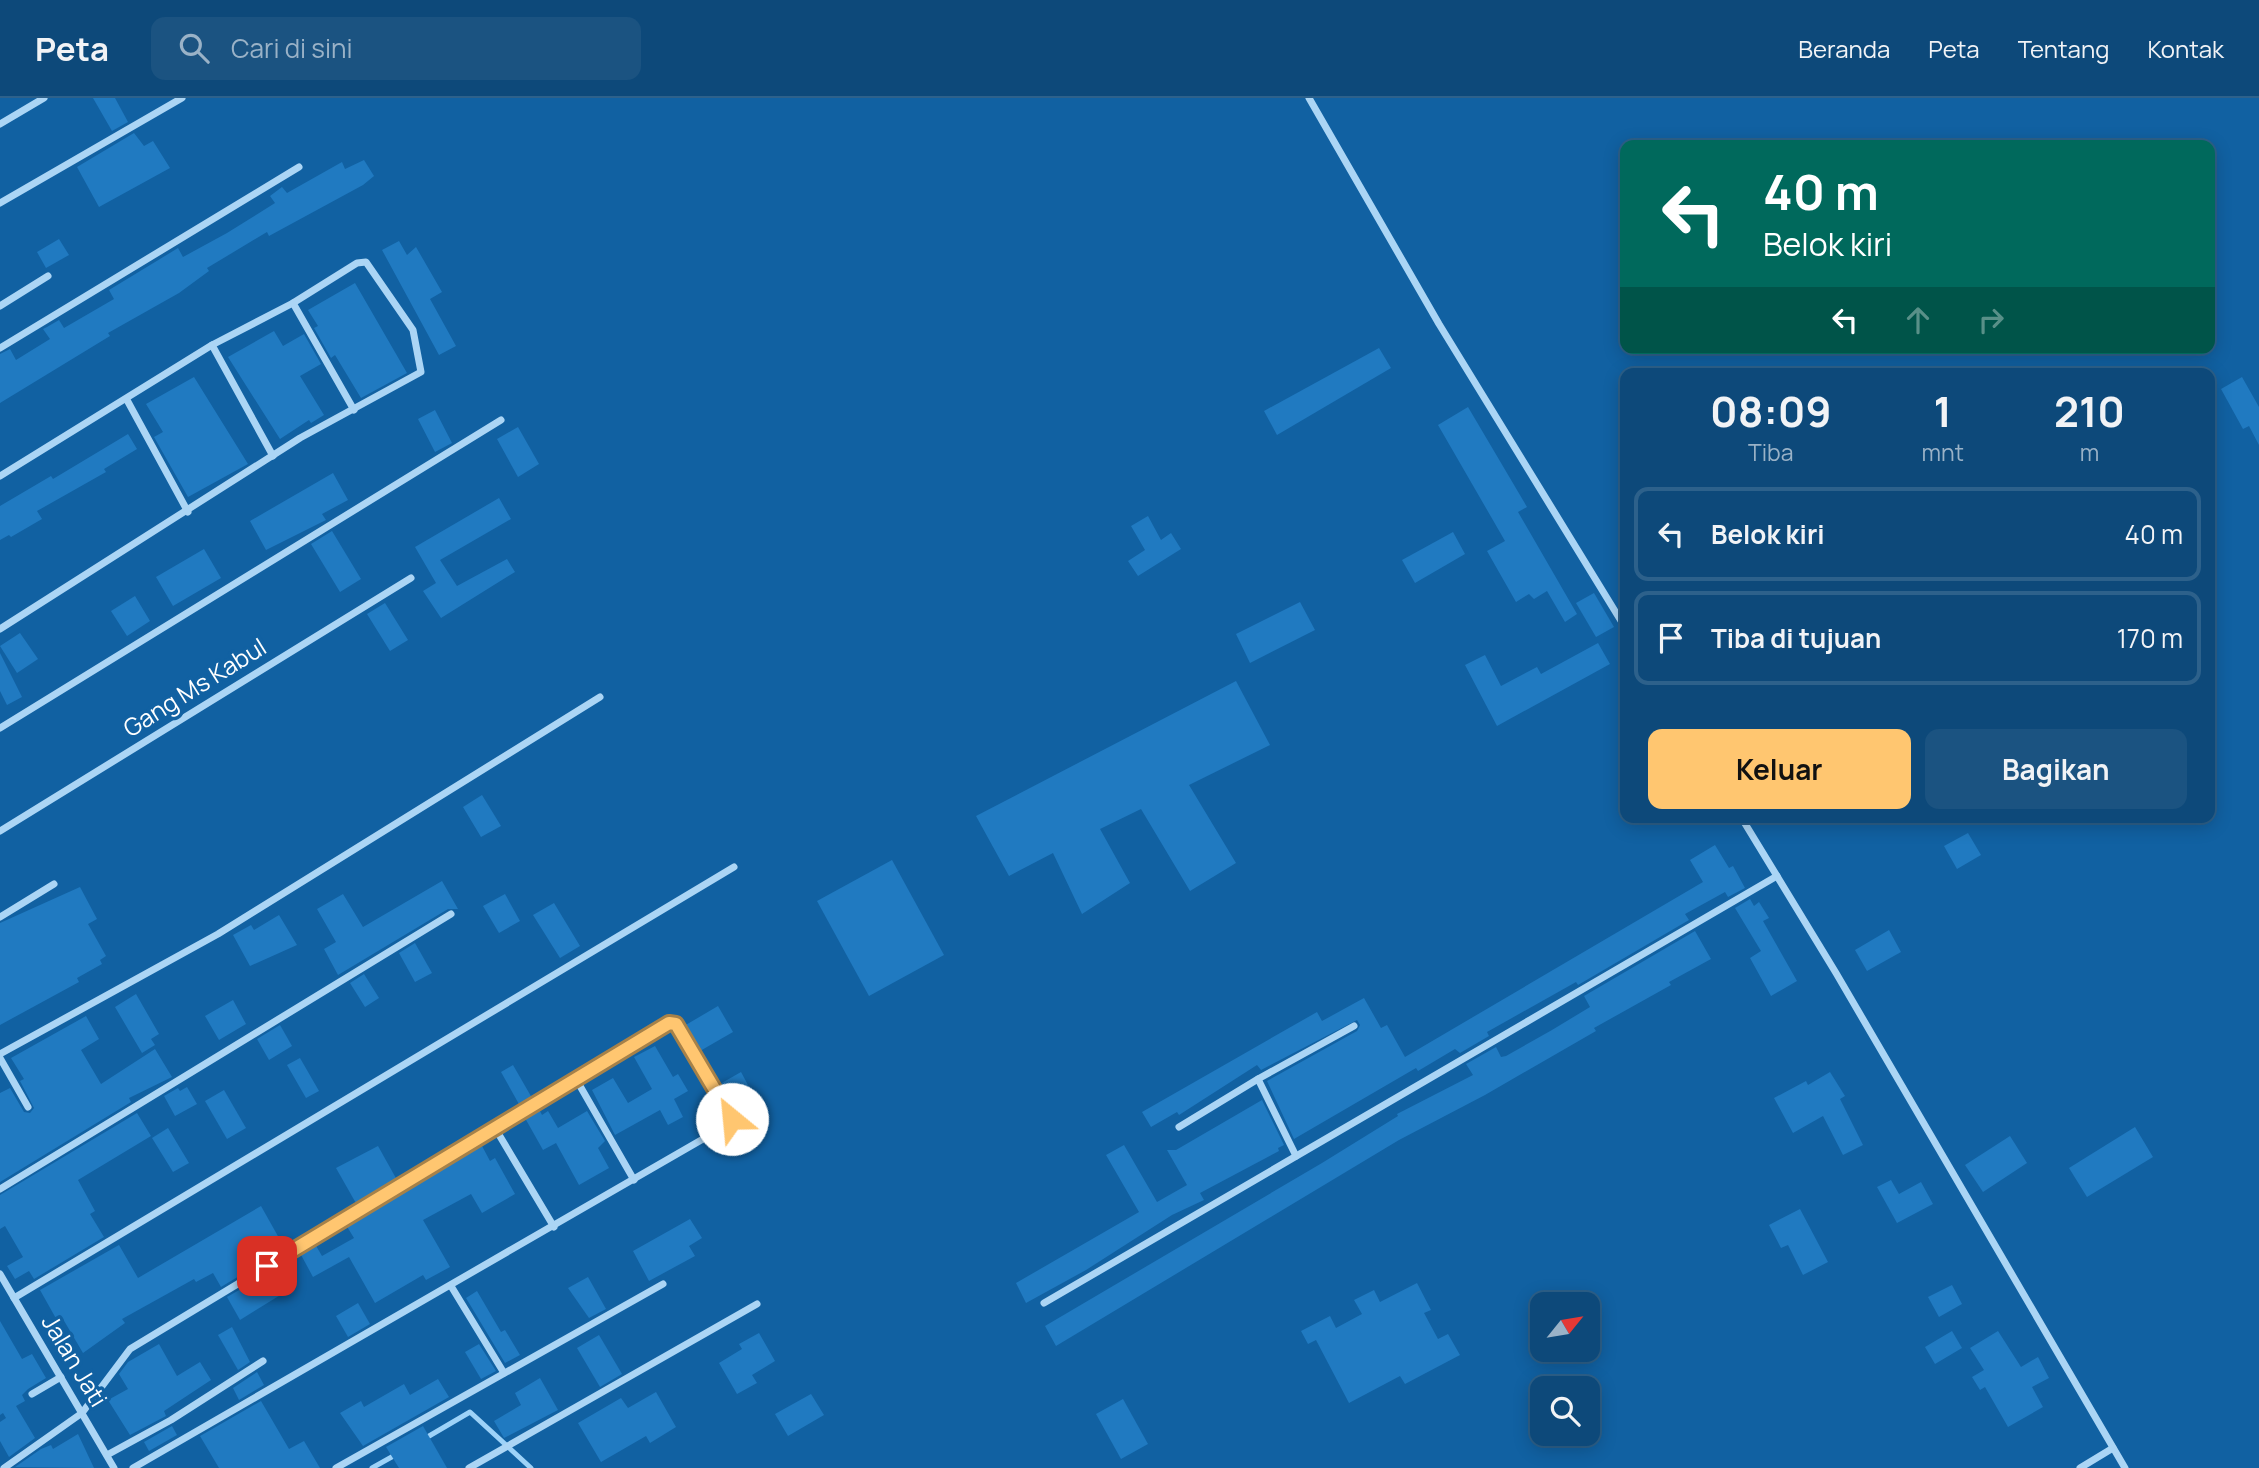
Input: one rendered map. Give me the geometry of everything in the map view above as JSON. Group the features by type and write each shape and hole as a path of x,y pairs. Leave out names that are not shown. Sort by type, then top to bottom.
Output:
{"street":[{"path":"0,124 44,98"},
{"path":"0,203 182,98"},
{"path":"1310,98 1439,324 1620,619"},
{"path":"0,348 299,167"},
{"path":"0,476 127,400 212,345 293,303 357,263 366,262 413,330 421,372 273,456 0,629"},
{"path":"0,306 48,276"},
{"path":"293,303 354,410"},
{"path":"212,345 273,456"},
{"path":"127,400 188,512"},
{"path":"0,728 501,420"},
{"name":"Gang Ms Kabul","path":"0,831 411,578"},
{"path":"28,1107 0,1056 218,934 600,697"},
{"path":"1745,823 2125,1468"},
{"path":"14,1298 734,866"},
{"path":"1044,1303 1777,876"},
{"path":"0,917 54,884"},
{"path":"0,1189 451,914"},
{"path":"4,1468 82,1413 130,1349 673,1022 732,1115 729,1124 133,1468"},
{"path":"1179,1127 1354,1026"},
{"path":"576,1079 634,1180"},
{"path":"1258,1079 1296,1156"},
{"path":"495,1128 554,1227"},
{"name":"Jalan Jati","path":"0,1274 114,1468"},
{"path":"337,1468 663,1284"},
{"path":"451,1286 504,1373"},
{"path":"469,1468 757,1304"},
{"path":"107,1455 171,1420 263,1361"},
{"path":"32,1394 61,1377"},
{"path":"2080,1468 2113,1448"}],"building":[{"path":"93,98 115,98 128,122 112,131"},
{"path":"134,133 144,146 153,141 170,168 99,207 77,167"},
{"path":"364,160 374,176 363,185 269,236 267,232 207,268 209,271 179,293 108,333 110,336 0,403 0,354 10,349 16,360 50,339 43,329 59,320 64,328 114,299 109,290 178,248 183,257 227,233 275,203 270,196 282,187 287,193 342,162 345,169"},
{"path":"59,239 69,255 46,268 37,252"},
{"path":"399,241 407,255 416,247 442,292 430,299 456,346 439,355 382,250"},
{"path":"355,283 407,373 361,398 335,355 331,358 314,328 318,326 308,310"},
{"path":"274,331 283,346 304,334 321,364 300,376 324,415 311,423 309,420 280,439 228,357"},
{"path":"1379,348 1391,368 1277,435 1264,411"},
{"path":"194,377 248,464 188,497 154,437 163,432 146,404"},
{"path":"2242,377 2259,407 2259,445 2249,426 2243,429 2221,389"},
{"path":"1468,407 1527,507 1518,512 1577,614 1565,622 1547,591 1534,599 1529,594 1516,602 1487,551 1505,541 1438,425"},
{"path":"435,410 452,443 435,452 418,419"},
{"path":"518,427 539,464 518,477 497,439"},
{"path":"128,434 137,449 104,469 106,472 37,511 42,519 11,537 9,535 0,540 0,506 51,476 53,479"},
{"path":"333,473 348,500 322,514 326,520 266,550 250,521"},
{"path":"499,498 511,519 440,560 457,586 507,559 515,572 441,618 423,591 436,583 415,547"},
{"path":"1148,516 1161,540 1171,533 1181,549 1138,576 1128,561 1145,550 1131,526"},
{"path":"332,531 361,579 340,592 311,544"},
{"path":"1453,532 1465,554 1415,583 1402,560"},
{"path":"204,549 221,578 173,606 156,577"},
{"path":"1594,593 1614,627 1596,637 1576,603"},
{"path":"135,596 150,621 127,636 111,611"},
{"path":"1300,602 1315,630 1250,663 1236,634"},
{"path":"385,603 408,640 390,651 367,614"},
{"path":"20,633 38,659 17,673 0,646"},
{"path":"1598,643 1610,664 1497,726 1465,665 1485,655 1501,686 1537,667 1541,674"},
{"path":"0,653 22,697 7,705 0,691"},
{"path":"1236,681 1270,745 1189,785 1236,863 1190,891 1141,809 1100,829 1130,883 1082,914 1053,853 1009,876 976,816"},
{"path":"482,795 501,826 481,837 463,807"},
{"path":"1968,833 1981,855 1957,869 1944,846"},
{"path":"1715,845 1729,868 1733,866 1745,888 1728,897 1725,892 1685,914 1689,920 1578,985 1576,982 1487,1032 1489,1036 1460,1053 1455,1049 1418,1071 1416,1068 1294,1139 1267,1081 1357,1031 1360,1025 1357,1020 1261,1070 1257,1065 1179,1115 1177,1112 1151,1127 1142,1112 1317,1012 1322,1021 1364,998 1381,1028 1387,1025 1405,1057 1703,882 1690,860"},
{"path":"892,860 944,955 869,996 817,901"},
{"path":"442,881 458,909 448,909 338,975 324,949 336,942 317,909 343,894 363,927"},
{"path":"80,887 97,919 88,924 106,956 100,960 102,964 77,978 79,982 0,1025 0,923"},
{"path":"505,894 520,921 499,933 483,906"},
{"path":"1750,899 1754,906 1759,902 1769,918 1763,921 1797,981 1771,996 1750,958 1761,951 1735,908"},
{"path":"554,903 580,946 560,958 533,915"},
{"path":"279,915 297,945 250,966 233,935 251,925 254,930"},
{"path":"1889,930 1901,952 1867,971 1855,950"},
{"path":"1695,931 1711,959 1669,982 1671,985 1594,1028 1596,1031 1485,1095 1399,1140 1056,1346 1045,1326 1322,1163 1398,1116 1397,1114 1473,1075 1466,1064 1496,1047 1501,1057 1506,1056 1590,1007 1584,996"},
{"path":"415,943 432,973 415,982 399,953"},
{"path":"364,974 379,998 365,1007 350,983"},
{"path":"136,994 159,1034 151,1039 155,1045 142,1053 115,1007"},
{"path":"233,1000 246,1024 219,1040 205,1016"},
{"path":"718,1006 733,1032 700,1051 684,1026"},
{"path":"86,1016 99,1039 81,1050 101,1084 155,1049 172,1077 129,1098 131,1102 0,1182 0,1093 10,1088 24,1112 30,1113 34,1108 20,1081 24,1079 11,1058"},
{"path":"280,1025 292,1046 269,1060 257,1039"},
{"path":"655,1046 673,1077 678,1074 688,1091 674,1099 683,1117 668,1125 660,1110 615,1135 592,1090 613,1078 628,1103 652,1089 634,1057"},
{"path":"300,1058 319,1091 306,1098 287,1065"},
{"path":"513,1065 532,1098 520,1106 501,1072"},
{"path":"741,1072 755,1098 736,1109 720,1084"},
{"path":"1830,1072 1845,1096 1840,1099 1863,1145 1843,1155 1823,1116 1793,1133 1774,1098 1806,1081 1808,1085"},
{"path":"187,1087 197,1104 175,1116 164,1096 178,1088 180,1091"},
{"path":"224,1090 246,1128 227,1139 205,1101"},
{"path":"1262,1100 1284,1145 1278,1148 1279,1151 1200,1193 1204,1200 1172,1215 1086,1270 1026,1303 1016,1283 1139,1212 1106,1155 1124,1145 1157,1202 1187,1185 1167,1150 1176,1150"},
{"path":"539,1109 542,1115 548,1111 558,1128 587,1111 605,1141 598,1148 609,1168 579,1185 556,1143 543,1150 525,1118"},
{"path":"137,1113 151,1136 78,1180 95,1211 90,1214 104,1237 34,1279 29,1271 15,1279 7,1266 23,1257 5,1226 0,1229 0,1195"},
{"path":"2135,1127 2153,1157 2087,1197 2069,1168"},
{"path":"168,1128 189,1163 173,1172 152,1138"},
{"path":"2010,1136 2027,1163 1983,1192 1965,1165"},
{"path":"378,1146 397,1180 357,1205 336,1168"},
{"path":"482,1146 490,1161 495,1158 515,1194 482,1213 471,1194 423,1220 450,1267 426,1280 423,1275 375,1303 349,1257 313,1277 300,1253 315,1244 322,1256 354,1238 346,1225"},
{"path":"1891,1180 1899,1194 1921,1182 1933,1204 1897,1223 1877,1187"},
{"path":"261,1206 279,1238 257,1250 264,1261 221,1287 213,1273 196,1282 194,1279 122,1319 125,1323 83,1353 63,1319 58,1322 40,1290 119,1245 138,1278"},
{"path":"1800,1209 1828,1262 1803,1275 1788,1245 1781,1248 1769,1225"},
{"path":"690,1219 702,1238 689,1246 695,1256 649,1281 633,1251"},
{"path":"270,1272 282,1294 240,1320 227,1297"},
{"path":"588,1277 606,1309 589,1318 568,1288"},
{"path":"1417,1283 1431,1310 1424,1313 1438,1339 1448,1334 1460,1355 1405,1384 1400,1376 1349,1403 1316,1340 1308,1344 1301,1331 1330,1316 1336,1328 1362,1314 1354,1300 1374,1290 1380,1302"},
{"path":"1952,1285 1962,1304 1939,1317 1928,1297"},
{"path":"477,1291 501,1332 505,1330 520,1355 505,1363 466,1298"},
{"path":"358,1303 370,1324 348,1337 336,1316"},
{"path":"0,1321 22,1359 32,1354 46,1378 28,1389 22,1395 25,1401 16,1406 35,1438 9,1457 0,1441 0,1422 6,1418 3,1413 0,1415"},
{"path":"232,1327 250,1362 238,1370 218,1335"},
{"path":"1952,1331 1962,1348 1935,1364 1925,1347"},
{"path":"1998,1331 2021,1367 2038,1357 2049,1378 2032,1387 2043,1407 2008,1427 1985,1387 1980,1390 1972,1377 1984,1370 1970,1348"},
{"path":"759,1333 775,1361 752,1375 757,1383 737,1394 719,1363 742,1349 739,1344"},
{"path":"599,1335 622,1374 600,1387 577,1348"},
{"path":"159,1344 177,1376 200,1362 211,1380 164,1411 166,1416 130,1435 108,1400 128,1389 119,1374 128,1362"},
{"path":"479,1344 496,1371 481,1379 465,1352"},
{"path":"257,1372 264,1385 239,1400 233,1388"},
{"path":"540,1378 558,1410 504,1438 494,1421 521,1405 515,1393"},
{"path":"438,1379 449,1397 363,1446 340,1413 361,1401 364,1407 404,1384 410,1395"},
{"path":"656,1392 676,1427 650,1443 646,1436 601,1462 578,1423 621,1398 628,1408"},
{"path":"811,1394 824,1415 788,1436 775,1414"},
{"path":"1123,1399 1148,1444 1121,1459 1096,1414"},
{"path":"261,1401 289,1449 304,1441 320,1468 219,1468 200,1436"},
{"path":"172,1426 177,1435 149,1451 144,1442"},
{"path":"423,1426 447,1468 399,1468 386,1447"},
{"path":"78,1434 94,1468 15,1467 41,1449 51,1445 53,1449"}],"waterway":[{"path":"424,1439 470,1412 531,1468"},
{"path":"372,1468 397,1454"}],"route":[{"path":"267,1266 669,1023 676,1024 732,1119"}]}
